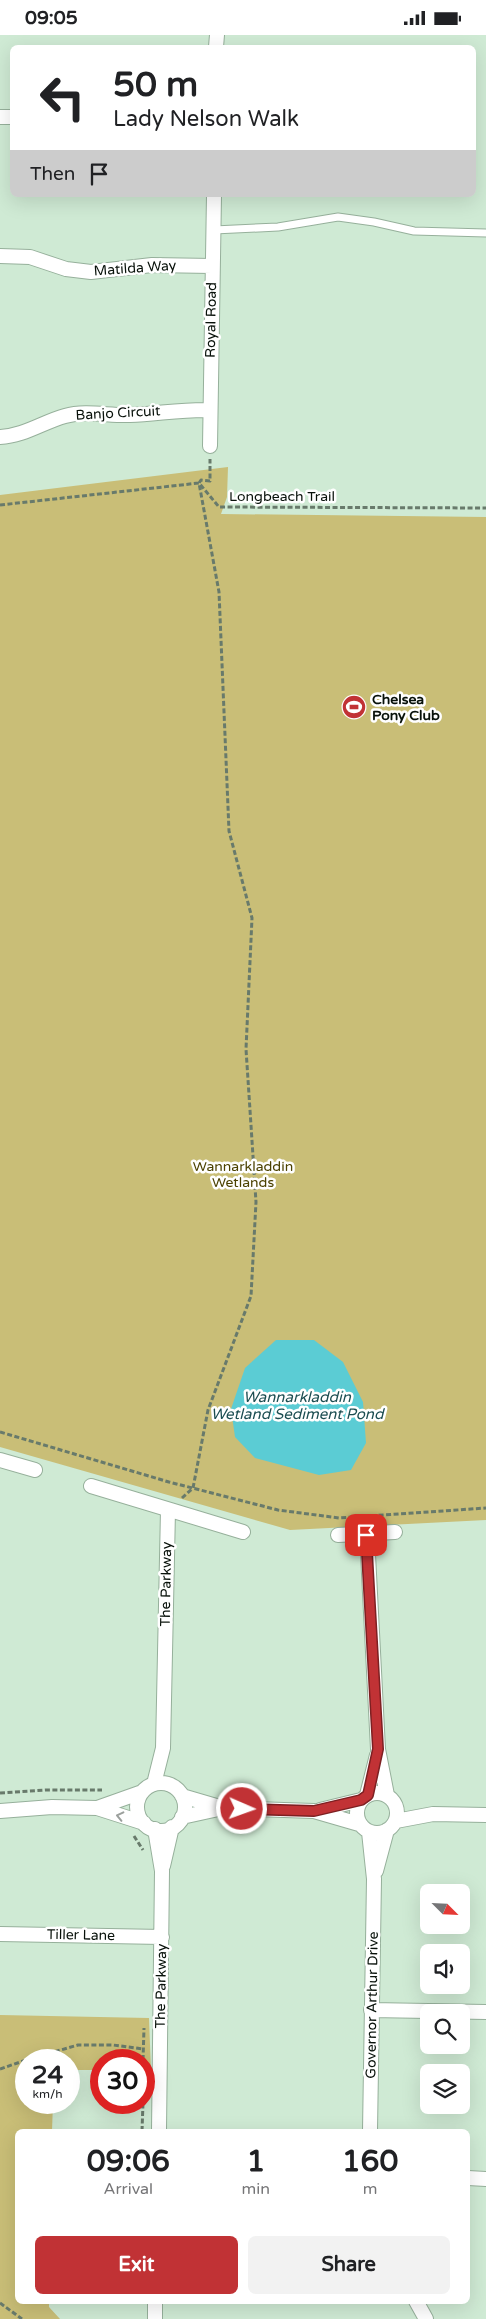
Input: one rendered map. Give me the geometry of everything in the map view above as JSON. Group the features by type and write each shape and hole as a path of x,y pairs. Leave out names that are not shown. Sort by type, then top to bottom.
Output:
{"street":[{"name":"Royal Road","path":"210,446 214,197"},
{"name":"Matilda Way","path":"0,256 30,257 66,269 90,272 152,265 212,266"},
{"name":"Banjo Circuit","path":"0,437 12,436 66,416 131,415 166,411 210,411"},
{"path":"0,1460 35,1470"},
{"path":"91,1486 243,1531"},
{"name":"The Parkway","path":"154,1784 163,1748 168,1510"},
{"path":"338,1535 395,1533"},
{"path":"366,1535 378,1749 391,1800 397,1815 392,1826"},
{"name":"The Parkway","path":"162,1871 184,1803 163,1748"},
{"path":"364,1828 357,1812 364,1797 378,1749"},
{"path":"97,1808 142,1792 154,1784 167,1784 178,1791 224,1808 314,1811 381,1833 392,1826 433,1814"},
{"name":"The Parkway","path":"142,1792 137,1804 138,1811 149,1826 162,1871 159,2129"},
{"path":"314,1811 374,1793 433,1814 486,1815"},
{"path":"0,1811 52,1807 97,1808 149,1826 167,1829 177,1822 224,1808"},
{"name":"Governor Arthur Drive","path":"374,1879 392,1826"},
{"name":"Governor Arthur Drive","path":"364,1828 374,1879 370,2129"},
{"name":"Tiller Lane","path":"0,1933 162,1937"},
{"path":"371,2010 486,2012"},
{"path":"470,2178 486,2179"},
{"path":"155,2304 155,2319"},
{"path":"418,2304 426,2319"}],"lane":[{"path":"214,230 278,227 338,217 374,222 414,231 486,233"}],"path":[{"path":"0,505 210,481 210,446"},
{"path":"193,1488 208,1410 251,1296 256,1202 246,1049 252,919 228,831 219,592 199,483"},
{"name":"Longbeach Trail","path":"199,483 219,507 486,509"},
{"path":"0,1432 193,1488 278,1510 338,1518 486,1508"},
{"path":"0,1793 46,1790 108,1790"},
{"path":"132,1834 146,1856"},
{"path":"64,2049 78,2045 113,2045 160,2051"},
{"path":"0,2069 15,2064"},
{"path":"142,2129 143,2114"},
{"path":"0,2303 22,2319"}],"green space":[{"name":"Wannarkladdin Wetlands","path":"228,467 227,497 221,514 486,517 486,1520 290,1530 0,1447 0,495"},
{"path":"0,2015 149,2018 150,2049 90,2049 90,2070 80,2070 80,2049 15,2049 15,2114 53,2114 52,2129 15,2129 15,2304 49,2304 49,2307 60,2319 0,2319"}],"water":[{"name":"Wannarkladdin Wetland Sediment Pond","path":"276,1340 314,1340 343,1362 363,1402 366,1443 351,1470 319,1475 255,1458 235,1437 231,1409 245,1368"}],"place":[{"name":"Chelsea Pony Club","path":"354,707"}],"route":[{"path":"242,1809 314,1811 341,1806 361,1800 368,1795 378,1749 366,1535"}]}
